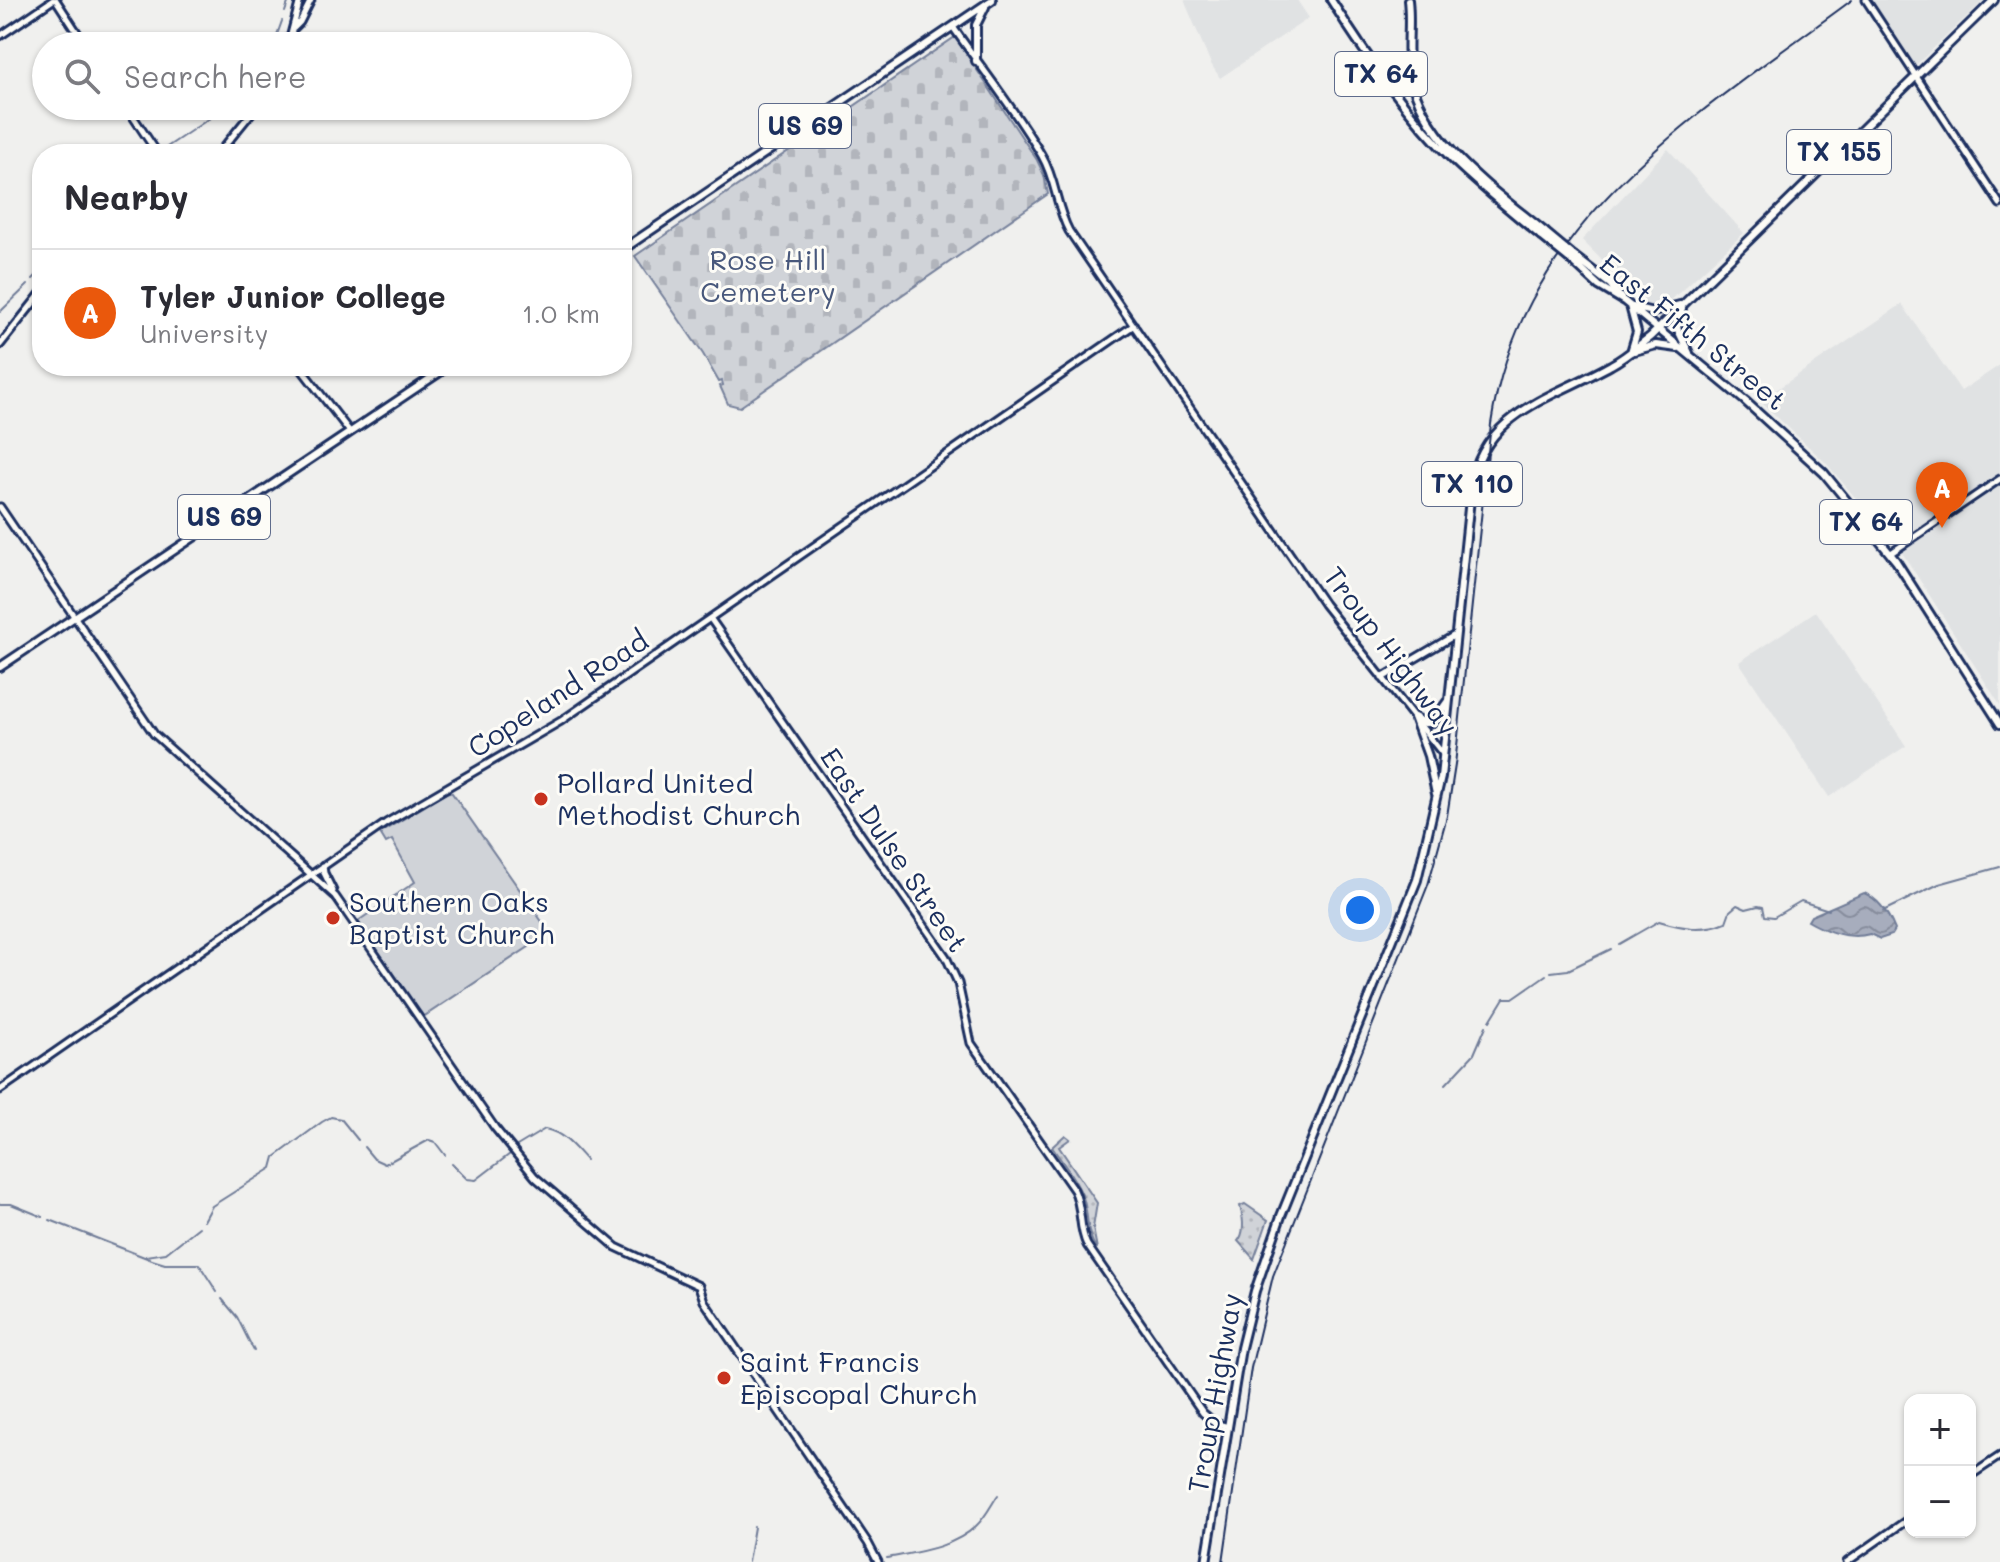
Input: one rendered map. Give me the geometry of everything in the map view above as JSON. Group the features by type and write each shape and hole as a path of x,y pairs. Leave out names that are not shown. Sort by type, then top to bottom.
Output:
{"main road":[{"name":"TX 64","path":"1331,0 1385,79 1432,138 1477,183 1573,259 1610,284 1627,303"},
{"name":"TX 64","path":"1408,0 1408,64 1418,102 1437,133 1543,234"},
{"name":"TX 155","path":"1658,329 1994,0"},
{"name":"US 69","path":"632,243 990,1"},
{"path":"976,61 976,25 990,1"},
{"path":"1627,303 1653,312 1684,304"},
{"path":"1627,303 1637,332 1631,352"},
{"name":"East Fifth Street","path":"1627,303 1803,452 1848,500 1891,553 2000,724"},
{"path":"1684,304 1677,328 1690,356"},
{"name":"TX 110","path":"1443,755 1471,489 1484,447 1501,426 1519,412 1631,352 1658,329"},
{"path":"1631,352 1656,345 1682,349"},
{"name":"US 69","path":"0,667 434,376"},
{"path":"1414,717 1432,723 1449,700"},
{"path":"1414,717 1430,763 1437,800"},
{"name":"Troup Highway","path":"1206,1562 1241,1348 1265,1261 1417,880 1437,800 1443,755"}],"street":[{"path":"0,36 54,0 76,32"},
{"path":"293,32 293,19 300,0"},
{"path":"294,28 311,0"},
{"path":"1866,0 2000,204"},
{"name":"Troup Highway","path":"953,27 1042,155 1053,179 1063,220 1324,604 1443,755"},
{"path":"135,120 151,144"},
{"path":"226,144 246,120"},
{"path":"0,345 32,305"},
{"name":"Copeland Road","path":"0,1090 394,818 551,728 1134,325"},
{"path":"307,376 350,432"},
{"path":"1891,553 2000,479"},
{"path":"0,507 156,738 335,896"},
{"name":"East Dulse Street","path":"710,618 946,957 958,983 971,1043 1074,1190 1081,1206 1082,1233 1087,1245 1203,1413 1215,1423 1228,1427"},
{"path":"1382,678 1456,634"},
{"path":"323,866 335,896 488,1117 535,1177 616,1247 699,1286 704,1301 878,1562"},
{"path":"1976,1472 2000,1456"},
{"path":"1847,1562 1904,1522"}],"shaded area":[{"path":"1184,0 1297,0 1309,18 1220,78"},
{"path":"1872,0 1984,0 1915,66 1910,63"},
{"path":"1668,149 1744,233 1670,301 1651,306 1643,302 1582,240"},
{"path":"1902,304 1961,391 2000,365 2000,705 1903,554 1826,463 1760,401"},
{"path":"1816,611 1906,746 1829,797 1739,662"}],"green space":[{"name":"Rose Hill Cemetery","path":"955,37 1037,160 1048,194 740,407 728,404 720,386 723,385 722,381 719,382 635,256"},
{"path":"448,792 452,793 550,933 423,1017 358,921 415,882 392,840 386,843 380,833"},
{"path":"1065,1135 1070,1139 1059,1147 1097,1203 1093,1228 1097,1249 1090,1236 1082,1195 1052,1147"},
{"path":"1245,1204 1268,1220 1254,1259 1238,1241 1243,1229 1240,1206"}],"water":[{"path":"1864,893 1887,913 1895,930 1892,935 1880,939 1870,934 1846,935 1830,932 1808,921 1811,916"}],"waterway":[{"path":"285,12 289,0"},
{"path":"278,32 282,21"},
{"path":"171,144 207,120"},
{"path":"0,312 28,285"},
{"path":"1883,911 1939,884 2000,867"},
{"path":"1619,944 1659,921 1692,928 1717,925 1726,922 1730,911 1737,905 1746,909 1763,907 1765,916 1774,917 1801,901 1829,910"},
{"path":"1551,972 1568,970 1611,949"},
{"path":"1490,1021 1504,998 1513,998 1546,975"},
{"path":"1446,1084 1474,1054 1486,1026"},
{"path":"204,1221 212,1206 272,1168 275,1157 331,1117 341,1119 358,1140"},
{"path":"517,1146 545,1129 563,1137 586,1160"},
{"path":"364,1147 374,1159 385,1164 429,1140 435,1142 445,1155"},
{"path":"452,1164 467,1179 476,1180 510,1154"},
{"path":"0,1204 11,1204 43,1217"},
{"path":"50,1220 165,1264 199,1264 217,1292"},
{"path":"146,1256 166,1253 199,1227"},
{"path":"222,1299 237,1317 254,1351"},
{"path":"887,1558 934,1548 957,1539 980,1522 998,1495"},
{"path":"748,1562 754,1527"}],"railway":[{"path":"1223,1562 1251,1368 1273,1276 1428,885 1447,816 1491,424 1509,352 1539,287 1579,230 1626,178 1679,130 1736,85 1852,0"}],"place":[{"name":"Tyler Junior College","path":"1942,528"},
{"name":"Pollard United Methodist Church","path":"541,799"},
{"name":"Southern Oaks Baptist Church","path":"333,918"},
{"name":"Saint Francis Episcopal Church","path":"724,1378"}]}
